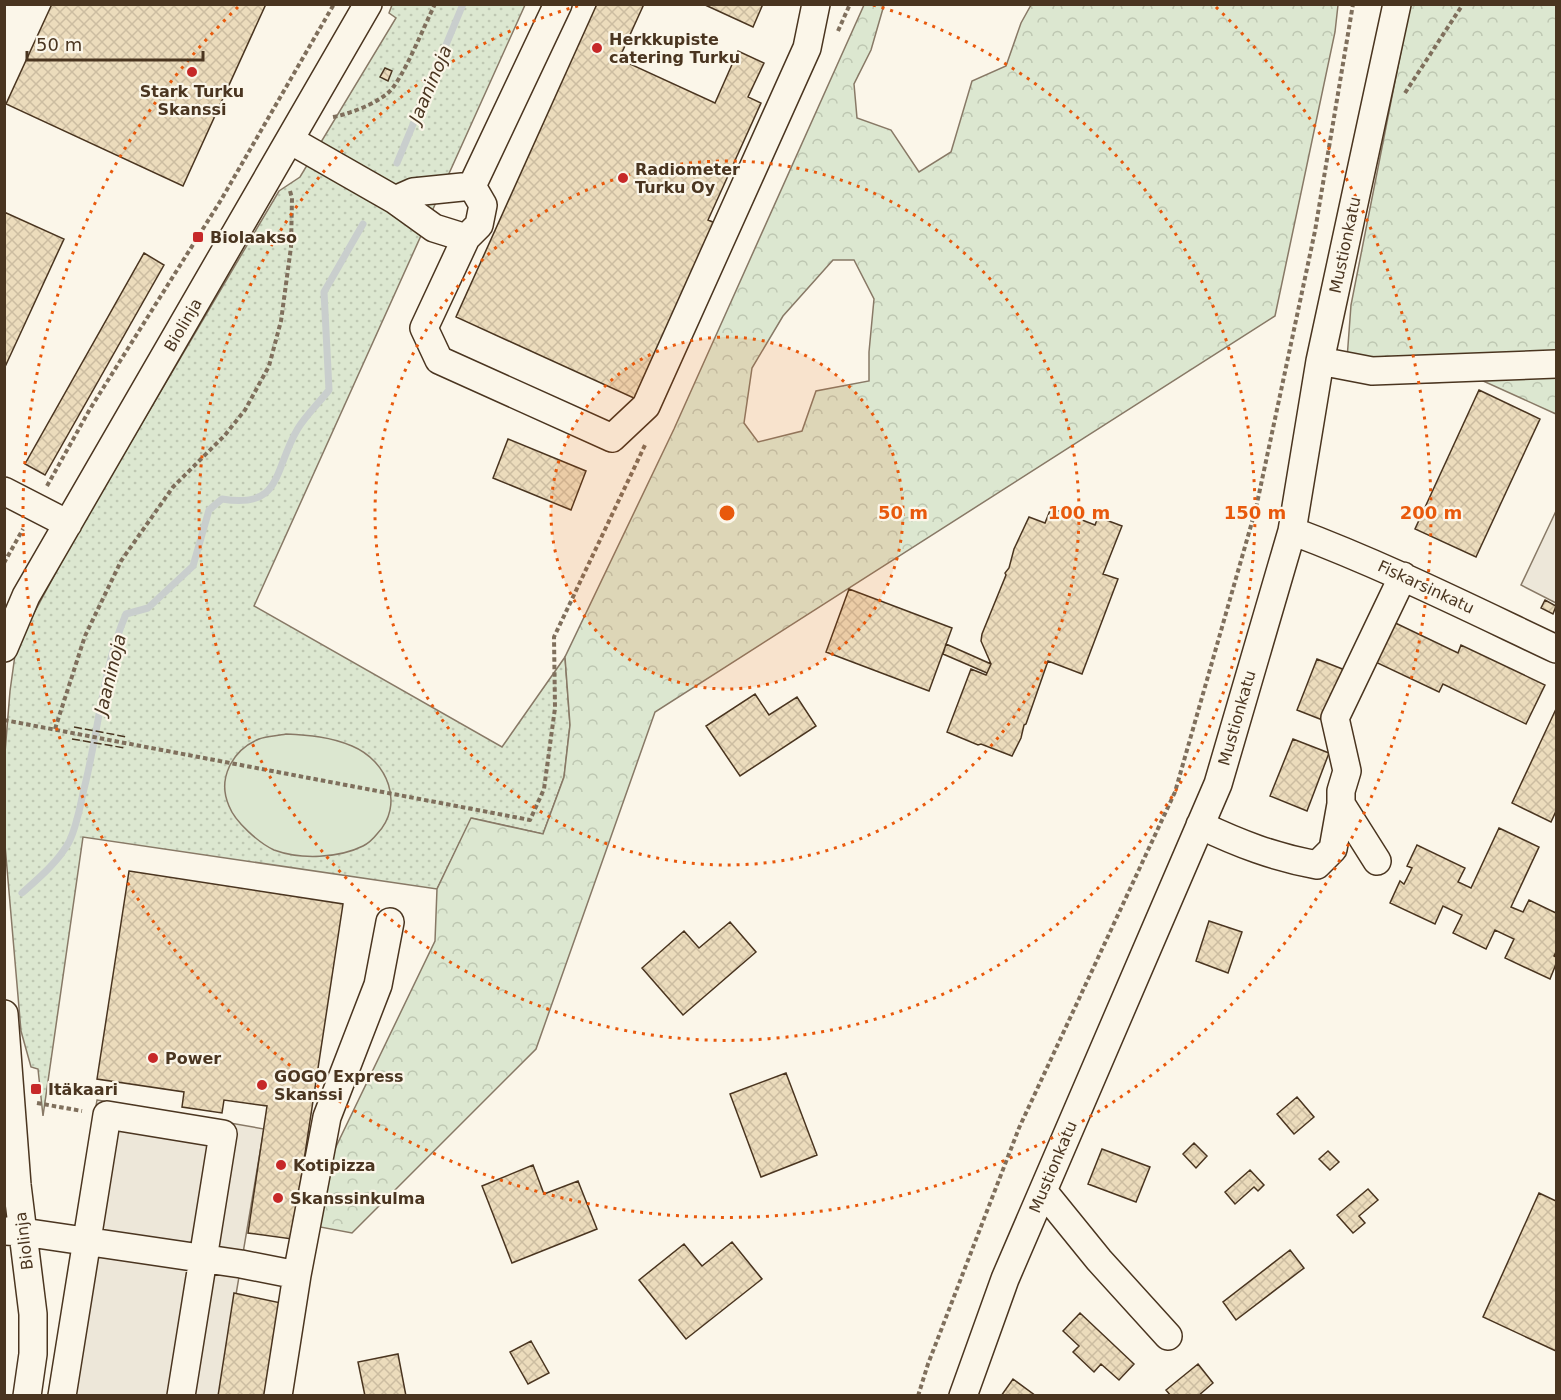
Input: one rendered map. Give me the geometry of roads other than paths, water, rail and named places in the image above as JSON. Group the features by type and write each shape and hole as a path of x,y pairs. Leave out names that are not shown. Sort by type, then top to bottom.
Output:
{"street":[{"name":"Biolinja","path":"4,648 26,596 368,4"},
{"path":"472,186 558,4"},
{"path":"472,186 483,205 479,225 466,238 424,328 439,360 612,438 646,406 807,48 816,4"},
{"name":"Mustionkatu","path":"963,1395 1005,1280 1218,784 1292,531 1320,361 1397,4"},
{"path":"290,140 395,200 434,228 466,238"},
{"path":"395,200 413,192 472,186"},
{"path":"1320,361 1372,371 1557,364"},
{"path":"4,491 68,524"},
{"name":"Fiskarsinkatu","path":"1292,531 1357,555 1557,649"},
{"path":"1200,825 1243,846 1282,858 1317,865 1333,849 1341,791 1347,771 1335,718 1403,576"},
{"path":"1341,804 1377,861"},
{"path":"278,1395 297,1275 327,1117 378,985 390,922"},
{"name":"Biolinja","path":"4,1014 17,1185 14,1231 33,1314 33,1354 27,1395"},
{"path":"62,1395 107,1115 223,1134 181,1395"},
{"path":"1043,1191 1099,1260 1168,1336"},
{"path":"14,1231 203,1258 297,1275"}],"waterway":[{"name":"Jaaninoja","path":"397,163 463,4"},
{"name":"Jaaninoja","path":"22,893 54,863 72,836 89,767 111,657 126,614 148,608 193,566 209,510 222,499 241,501 266,493 279,473 297,430 329,390 324,292 363,224"}],"place":[{"name":"Herkkupiste catering Turku","path":"597,48"},
{"name":"Stark Turku Skanssi","path":"192,72"},
{"name":"Radiometer Turku Oy","path":"623,178"},
{"name":"Biolaakso","path":"198,237"},
{"name":"Power","path":"153,1058"},
{"name":"GOGO Express Skanssi","path":"262,1085"},
{"name":"Itäkaari","path":"36,1089"},
{"name":"Kotipizza","path":"281,1165"},
{"name":"Skanssinkulma","path":"278,1198"}]}
